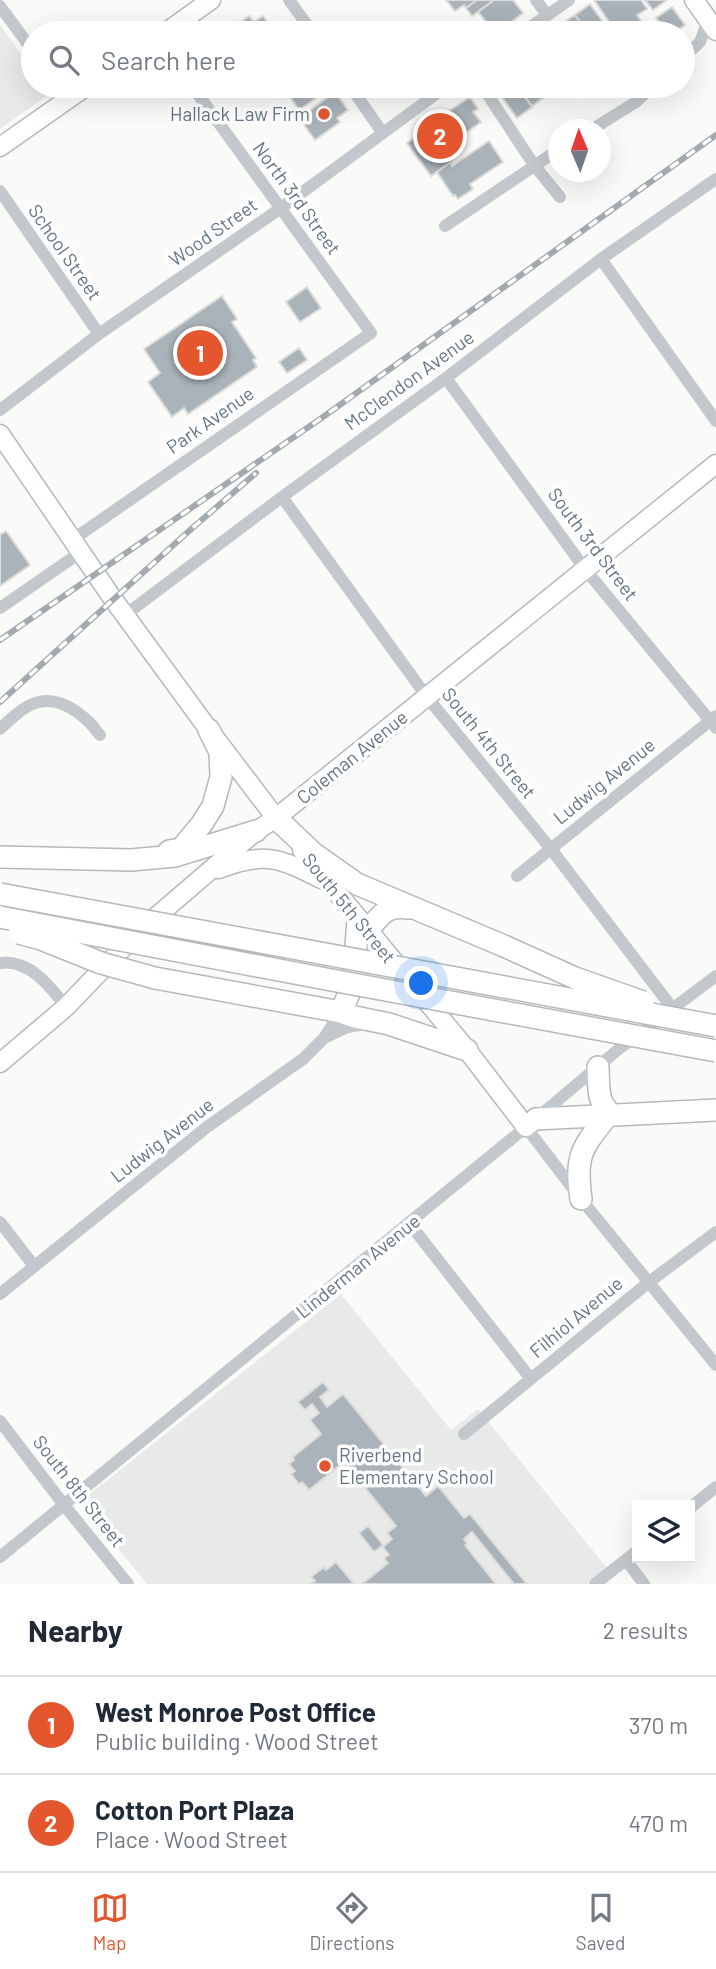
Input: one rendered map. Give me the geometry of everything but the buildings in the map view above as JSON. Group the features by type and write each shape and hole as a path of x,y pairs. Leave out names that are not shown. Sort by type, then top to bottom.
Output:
{"highway":[{"path":"131,860 181,849 213,806 221,777 220,752 209,730"},
{"path":"276,818 313,853 357,884 575,978 716,1025"},
{"path":"3,856 131,860 175,856 256,831"},
{"path":"0,894 716,1025"},
{"path":"341,1012 353,984 363,925 388,909 411,908"},
{"path":"0,917 716,1051"},
{"path":"0,927 41,939 101,963 155,978 341,1012 467,1050"},
{"path":"598,1067 600,1102 610,1115"},
{"path":"531,1123 610,1115 716,1110"},
{"path":"581,1199 578,1170 582,1151 610,1115"}],"street":[{"path":"182,21 211,0"},
{"path":"289,0 304,21"},
{"path":"536,0 547,15"},
{"path":"539,21 569,0"},
{"path":"694,0 712,25 695,46"},
{"path":"0,6 21,35"},
{"path":"0,147 57,98"},
{"name":"North 3rd Street","path":"201,98 371,333"},
{"path":"358,98 382,132"},
{"name":"Wood Street","path":"0,410 99,334 281,208 430,98"},
{"path":"490,98 534,165 560,197"},
{"path":"609,119 640,98"},
{"path":"445,226 548,156"},
{"name":"McClendon Avenue","path":"125,615 446,378 601,259 716,179"},
{"name":"School Street","path":"0,191 99,334"},
{"path":"601,259 716,421"},
{"name":"Park Avenue","path":"0,608 77,546 371,333"},
{"name":"South 3rd Street","path":"446,378 585,569 714,722"},
{"name":"South 5th Street","path":"0,434 125,615 276,818 467,1050 531,1123 581,1199 716,1365"},
{"name":"Coleman Avenue","path":"0,1063 66,1007 136,934 256,831 276,818 716,464"},
{"name":"South 4th Street","path":"282,497 427,696 551,849 673,1009"},
{"path":"0,729 18,712 47,699 71,708 89,721 100,735"},
{"name":"Ludwig Avenue","path":"517,876 714,722"},
{"path":"206,874 242,860 265,858 289,863 327,882"},
{"path":"0,963 9,962 28,969 47,982 66,1007"},
{"name":"Linderman Avenue","path":"0,1557 410,1224 620,1048 716,976"},
{"name":"Ludwig Avenue","path":"0,1294 207,1127 303,1059 324,1038 341,1012"},
{"path":"324,1038 347,1027 378,1022"},
{"path":"0,1222 34,1266"},
{"path":"410,1224 531,1379"},
{"name":"Filhiol Avenue","path":"464,1434 649,1282 716,1232"},
{"name":"South 8th Street","path":"0,1421 128,1584"},
{"path":"695,1504 716,1487"},
{"path":"595,1584 632,1555"},
{"path":"626,1560 644,1584"}],"shaded area":[{"path":"0,25 21,54 21,98 44,98 0,129"},
{"name":"Riverbend Elementary School","path":"341,1294 451,1430 478,1409 607,1568 587,1584 147,1584 80,1502"}],"railway":[{"path":"0,640 323,417 716,135"},
{"path":"0,702 256,473"}],"place":[{"name":"Hallack Law Firm","path":"324,114"},
{"name":"Cotton Port Plaza","path":"440,136"},
{"name":"West Monroe Post Office","path":"200,353"},
{"name":"Riverbend Elementary School","path":"325,1466"}]}
